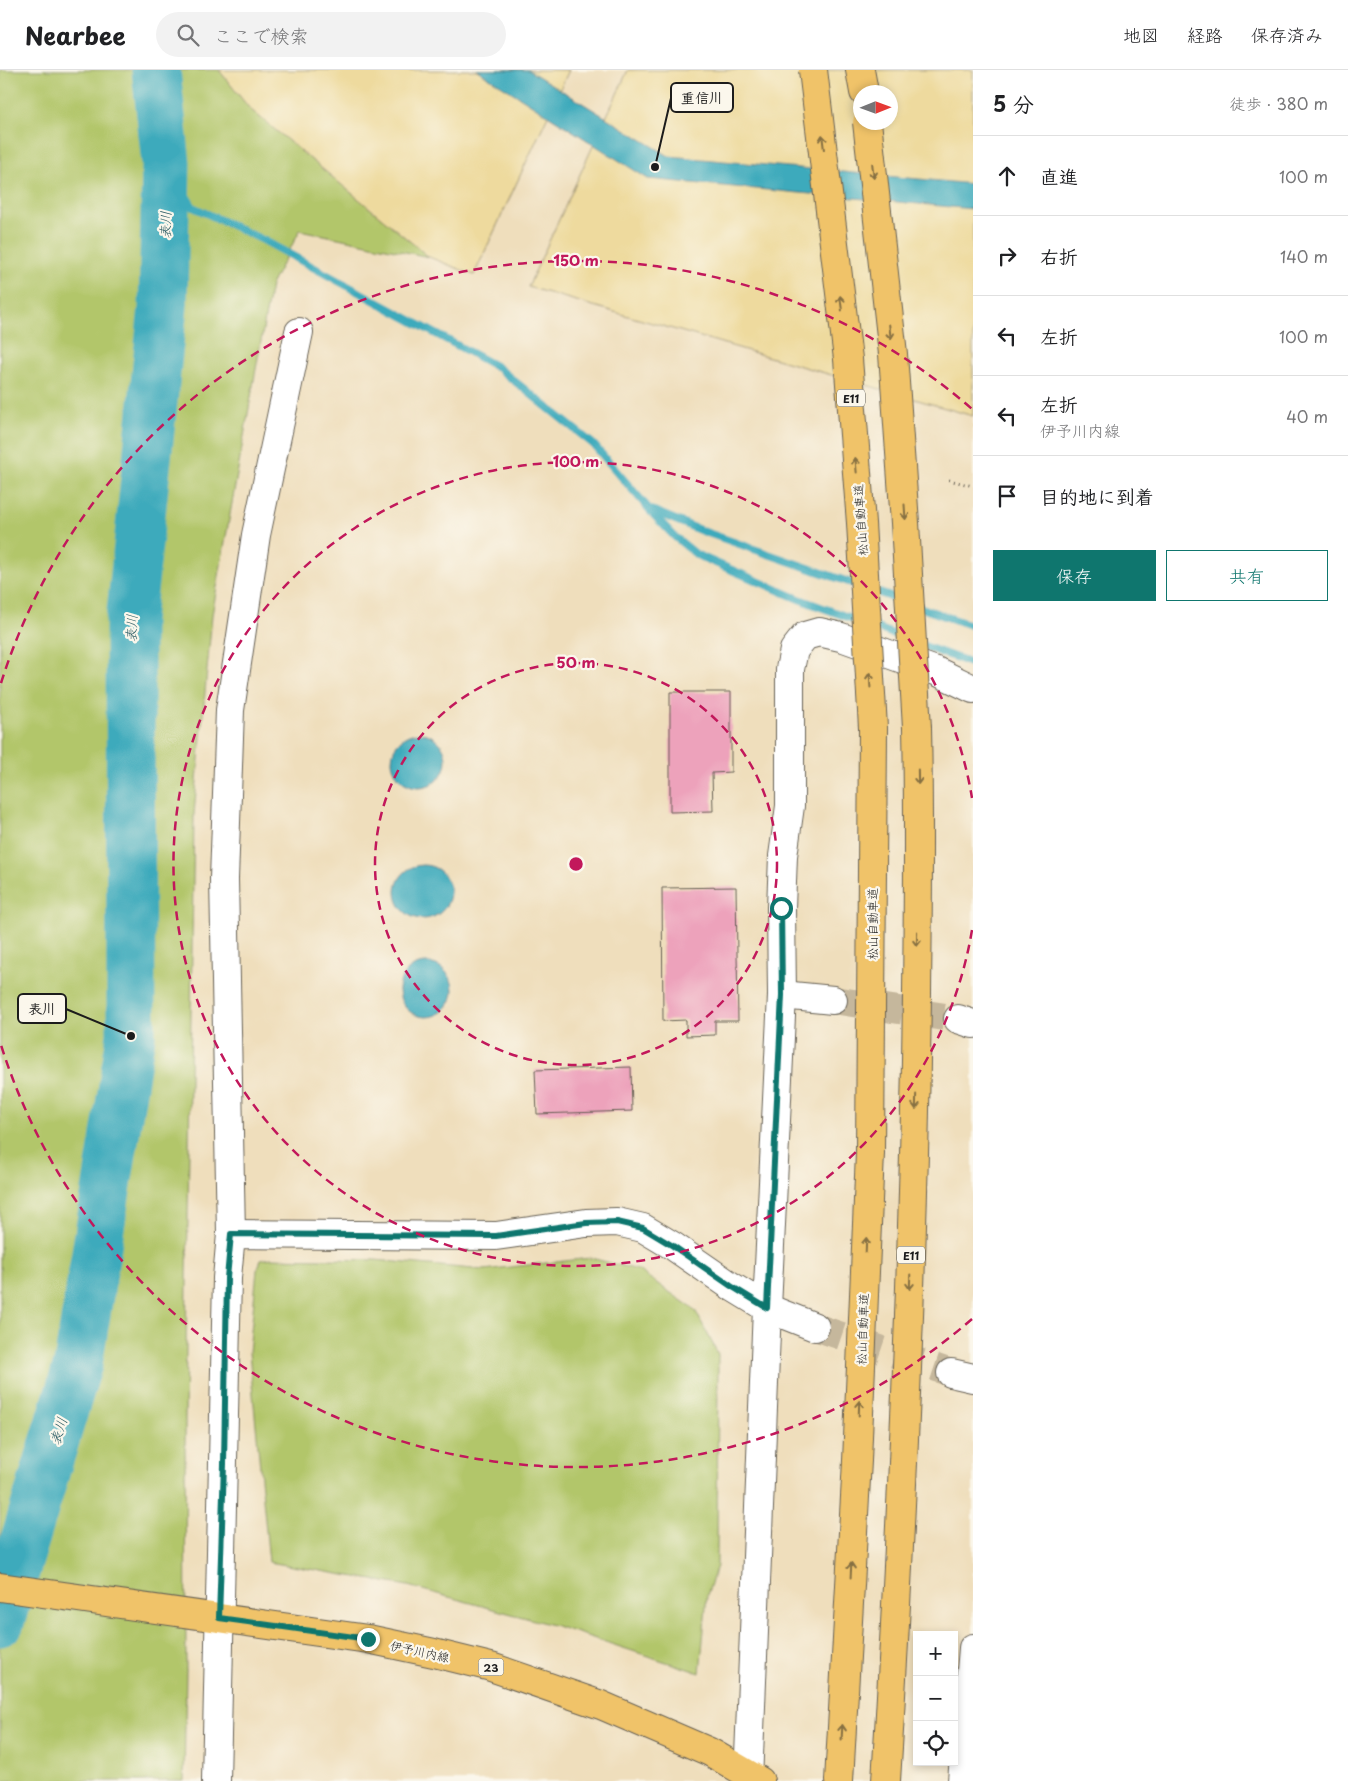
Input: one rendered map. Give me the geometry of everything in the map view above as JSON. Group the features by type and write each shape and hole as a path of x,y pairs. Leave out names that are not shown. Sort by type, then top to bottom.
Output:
{"main road":[{"name":"松山自動車道","path":"813,70 848,358 861,523 872,728 870,1152 857,1451 839,1781"},
{"path":"860,70 863,85"},
{"name":"E11","path":"868,130 893,354 906,524 917,728 919,805 915,1154 903,1463 886,1781"},
{"name":"伊予川内線","path":"0,1586 368,1639 491,1667 601,1705 710,1752 752,1779"}],"street":[{"path":"216,1781 211,1616 224,1454 227,1278 231,1234 224,879 230,710 256,535 299,332"},
{"path":"752,1779 767,1308 782,995 781,908 783,856 790,806 790,669 794,650 805,636 819,632 841,637 936,671 973,688"},
{"path":"782,995 833,1000"},
{"path":"231,1234 496,1236 586,1223 617,1222 643,1228 767,1308 815,1327"},
{"path":"962,1781 973,1648"}],"path":[{"path":"949,480 973,486"}],"green space":[{"path":"0,70 219,70 250,109 429,257 300,230 271,285 212,615 194,814 185,1416 186,1669 184,1781 0,1781"},
{"path":"271,1258 375,1260 484,1270 591,1258 638,1270 695,1310 718,1354 717,1566 707,1595 700,1673 556,1626 408,1586 269,1562 249,1352 257,1270 261,1260"}],"sand":[{"path":"219,70 569,70 474,275 429,257 250,109"},
{"path":"628,70 973,70 973,416 528,287"}],"water":[{"path":"477,70 528,70 669,156 973,184 973,209 648,179"},
{"path":"419,733 429,735 438,741 444,750 446,760 444,770 438,779 429,785 419,787 409,785 400,779 394,770 392,760 394,750 400,741 409,735"},
{"path":"418,865 428,865 438,869 446,877 450,892 446,907 438,915 428,919 418,919 408,915 400,907 396,897 396,887 400,877 408,869"},
{"path":"426,963 436,965 445,971 451,980 453,990 451,1000 445,1009 436,1015 426,1017 416,1015 407,1009 401,1000 399,990 401,980 407,971 416,965"}],"building":[{"path":"670,692 731,692 731,772 712,773 713,811 670,812"},
{"path":"736,887 738,1021 715,1021 715,1035 686,1036 686,1020 663,1021 662,888"},
{"path":"631,1067 632,1111 537,1114 535,1070"}],"waterway":[{"name":"表川","path":"0,1622 78,1364 131,1036 130,621 163,307 166,163 156,70"},
{"path":"166,163 193,207 263,240 497,367 593,444 649,509 702,531 860,586"},
{"path":"651,512 675,537 697,555 799,599 861,622"},
{"path":"871,590 905,602"},
{"path":"916,606 973,626"},
{"path":"872,626 906,639"},
{"path":"916,643 973,664"}],"tunnel":[{"path":"833,1000 958,1019"},
{"path":"815,1327 951,1373"}],"place":[{"name":"重信川","path":"655,167"},
{"name":"表川","path":"131,1036"}],"route":[{"path":"368,1639 219,1618 227,1278 231,1234 496,1236 586,1223 617,1222 643,1228 767,1308 782,995 781,908"}]}
